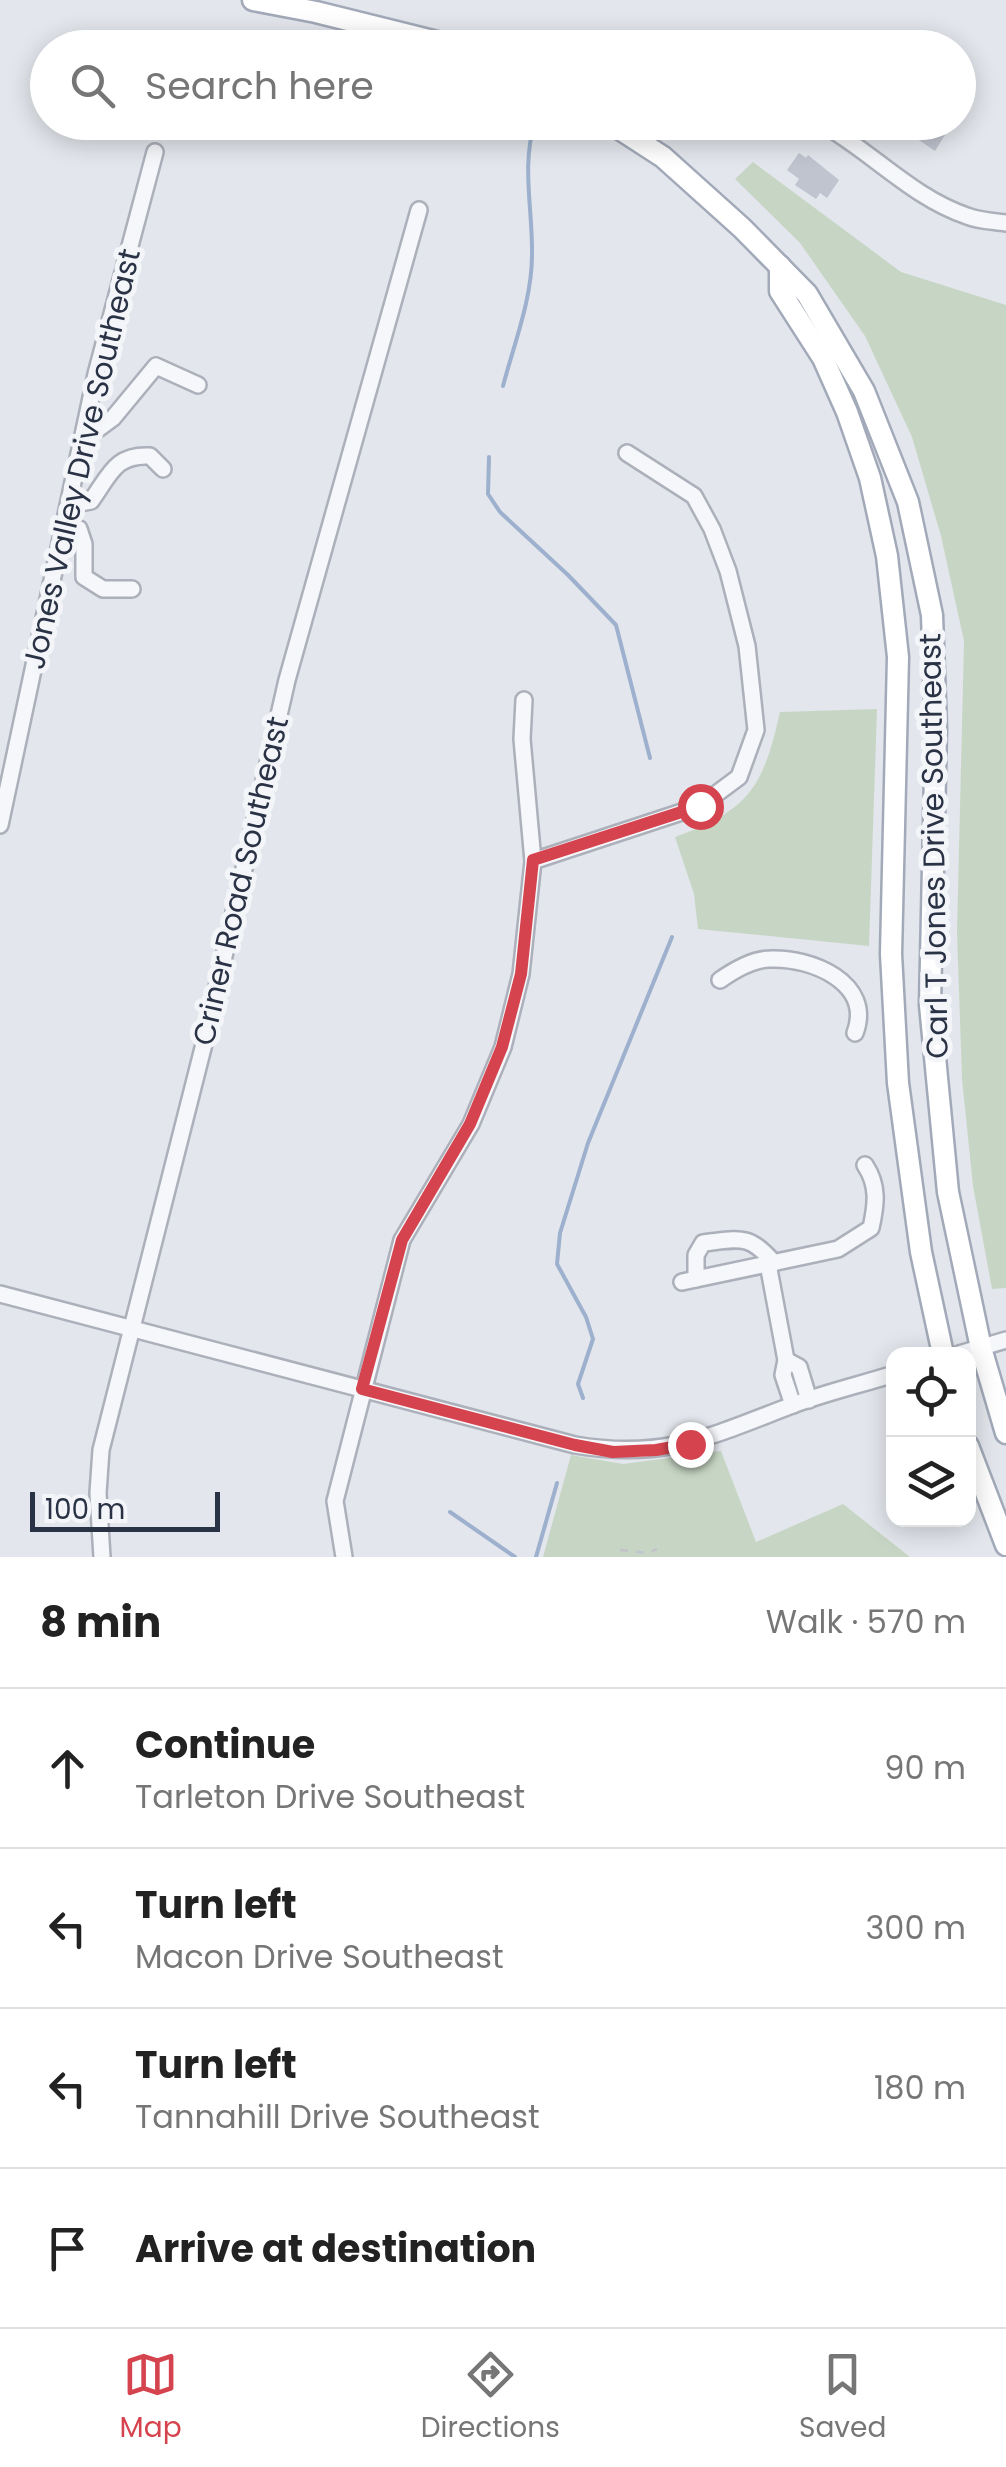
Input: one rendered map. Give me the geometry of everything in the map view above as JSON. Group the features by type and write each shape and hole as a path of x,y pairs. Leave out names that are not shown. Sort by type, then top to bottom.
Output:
{"main road":[{"path":"253,0 388,30"},
{"path":"637,140 663,157 780,266"},
{"name":"Carl T Jones Drive Southeast","path":"780,266 807,294 864,391 908,502 932,615 936,729 930,1004 948,1192 982,1348 1006,1433"},
{"name":"Carl T Jones Drive Southeast","path":"780,266 780,291 822,358 847,412 870,478 886,556 898,657 891,954 898,1082 922,1252 942,1347"},
{"path":"976,1467 1006,1545"}],"street":[{"path":"848,140 917,192 968,217 1006,223"},
{"name":"Jones Valley Drive Southeast","path":"0,825 85,428 155,152"},
{"name":"Criner Road Southeast","path":"102,1557 100,1450 204,1044 287,680 419,210"},
{"path":"85,428 98,430 113,418 156,366 198,385"},
{"path":"533,860 700,806 738,777 756,730 747,646 728,570 712,529 694,496 627,454"},
{"path":"69,505 91,501 118,463 131,455 150,456 163,469"},
{"path":"64,527 79,529 84,544 84,577 103,590 132,589"},
{"path":"344,1557 334,1501 402,1240 470,1124 502,1047 521,974 533,860 522,739 524,700"},
{"path":"720,980 767,958 808,962 841,979 854,996 860,1020 855,1033"},
{"path":"801,1403 783,1375 786,1360 771,1263 753,1241 743,1238 704,1244 696,1255 689,1281 771,1263 838,1250 871,1228 876,1204 874,1178 866,1165"},
{"path":"0,1294 613,1452 690,1444 886,1376"},
{"path":"976,1350 1006,1340"}],"path":[{"path":"620,1550 648,1553 657,1549"}],"green space":[{"path":"753,162 901,272 1006,305 1006,1288 992,1289 973,1186 962,1079 957,933 964,641 941,536 912,437 865,336 800,243 735,179"},
{"path":"877,709 869,946 698,929 694,894 675,837 720,817 749,793 767,760 780,712"},
{"path":"721,1451 756,1542 843,1504 910,1557 543,1557 571,1455 623,1464"}],"building":[{"path":"919,140 942,140 935,151"},
{"path":"799,153 806,158 808,155 839,180 827,198 820,193 816,199 795,185 799,179 787,170"}],"waterway":[{"path":"503,386 526,305 531,272 531,140"},
{"path":"489,457 488,494 500,512 616,625 650,758"},
{"path":"583,1398 578,1384 593,1339 586,1317 557,1264 560,1233 588,1143 672,937"},
{"path":"536,1557 557,1483"},
{"path":"450,1512 515,1557"}],"route":[{"path":"690,1444 613,1452 362,1389 402,1240 470,1124 502,1047 521,974 533,860 700,806"}]}
